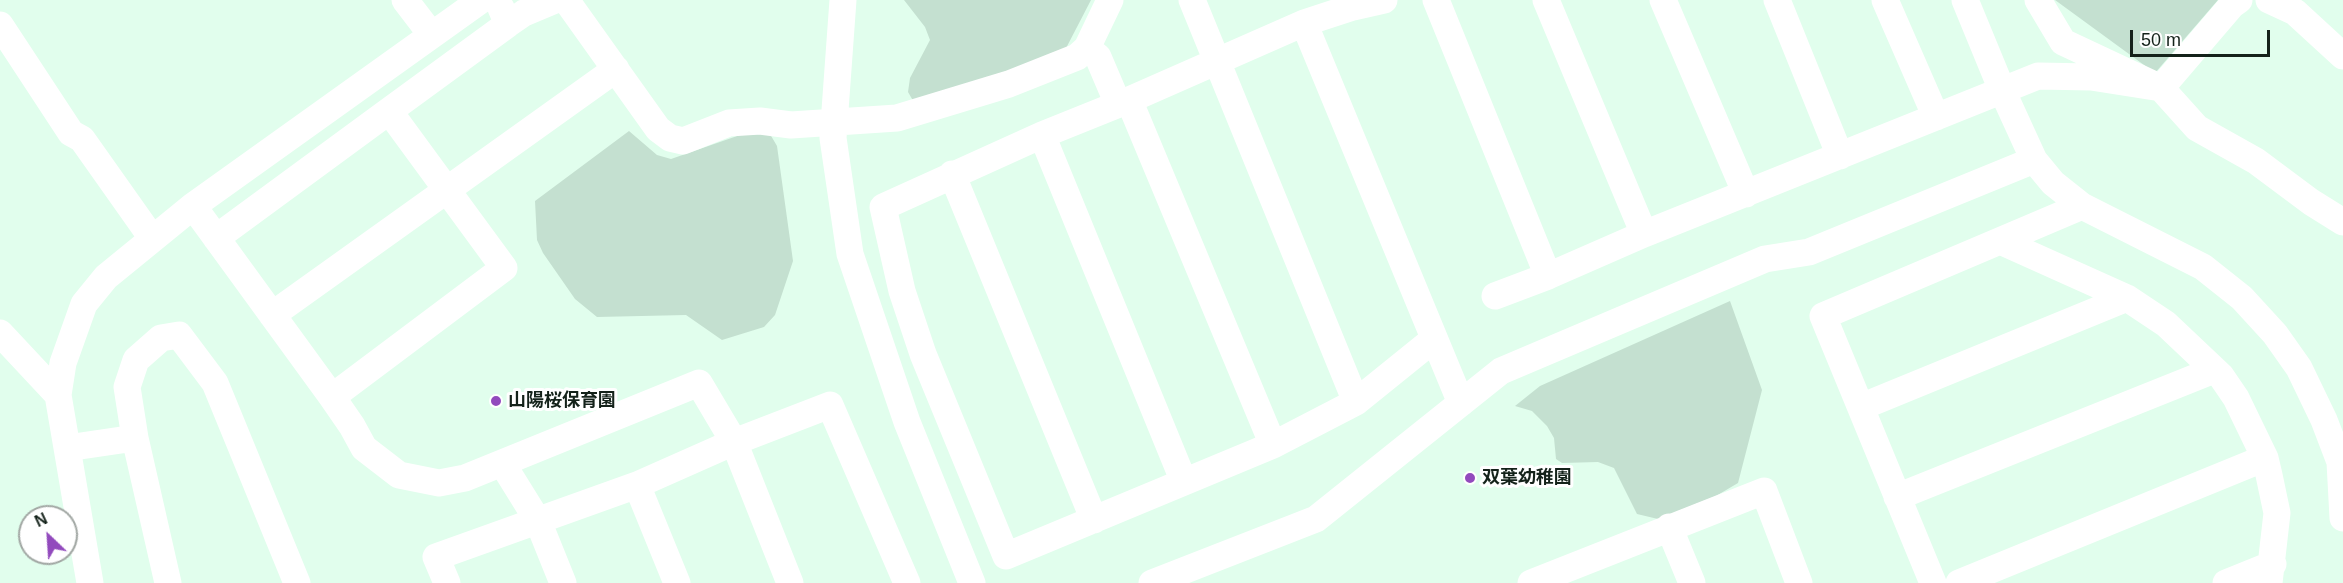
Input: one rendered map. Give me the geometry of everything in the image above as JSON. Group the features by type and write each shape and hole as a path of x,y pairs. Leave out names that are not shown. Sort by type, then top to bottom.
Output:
{"street":[{"path":"405,0 431,34"},
{"path":"90,583 58,395 63,363 84,304 106,277 193,206 431,34 482,0"},
{"path":"216,238 389,111 503,12 524,13 555,0"},
{"path":"566,0 658,129 676,140 683,141 701,136 729,123 760,121 791,125 897,118 1009,84 1077,57 1087,48 1110,0"},
{"path":"843,0 833,138 850,254 907,422 972,583"},
{"path":"1192,0 1356,402"},
{"path":"1384,0 1353,7 1304,23 952,174 883,207 902,291 928,365 1006,556 1273,445 1356,402 1434,339"},
{"path":"1436,0 1548,276"},
{"path":"1546,0 1644,234"},
{"path":"1662,0 1746,194"},
{"path":"1777,0 1840,156"},
{"path":"1886,0 1936,117"},
{"path":"1965,0 2034,160 2053,183 2082,206 2203,267 2242,298 2275,334 2299,368 2324,420 2341,463 2343,518"},
{"path":"2038,0 2063,42 2161,88 2198,128 2256,161 2311,202 2343,222"},
{"path":"2161,88 2232,5 2239,0"},
{"path":"2268,0 2295,12 2343,56"},
{"path":"1304,23 1461,403"},
{"path":"0,25 71,133 82,139 152,238"},
{"path":"1087,48 1098,57 1124,102 1273,445"},
{"path":"272,315 616,69"},
{"path":"1496,296 2038,76 2091,76 2161,88"},
{"path":"332,397 504,268 389,111"},
{"path":"1042,135 1184,482"},
{"path":"1152,583 1316,519 1501,371 1765,259 1809,252 2034,160"},
{"path":"952,174 1094,520"},
{"path":"193,206 332,397 364,448 399,475 439,483 465,478 699,383 734,442 790,583"},
{"path":"1933,583 1824,316 2082,206"},
{"path":"2000,241 2127,298 2166,324 2214,370 2236,398 2265,458 2277,513 2271,573 2226,583"},
{"path":"1861,407 2127,298"},
{"path":"0,333 58,395"},
{"path":"168,583 135,438 127,387 136,360 161,338 178,335 215,383 297,583"},
{"path":"1897,497 2214,370"},
{"path":"447,583 436,557 637,485 734,442 830,405 907,583"},
{"path":"67,448 135,438"},
{"path":"1959,583 2265,458"},
{"path":"502,463 538,521 563,583"},
{"path":"637,485 677,583"},
{"path":"1532,583 1577,574 1669,527 1764,491 1799,583"},
{"path":"1669,527 1692,583"}],"green space":[{"path":"904,0 1091,0 1063,54 915,104 908,92 910,78 930,40 925,27"},
{"path":"2055,0 2218,0 2155,73"},
{"path":"629,131 657,155 671,159 740,135 770,134 777,146 793,261 775,315 764,327 722,340 686,315 597,317 575,299 543,253 537,240 535,201"},
{"path":"1730,301 1762,390 1738,483 1716,496 1658,519 1637,514 1614,468 1598,462 1562,463 1556,459 1554,438 1547,426 1532,411 1515,406 1540,386"}],"place":[{"name":"山陽桜保育園","path":"496,401"},
{"name":"双葉幼稚園","path":"1470,478"}]}
